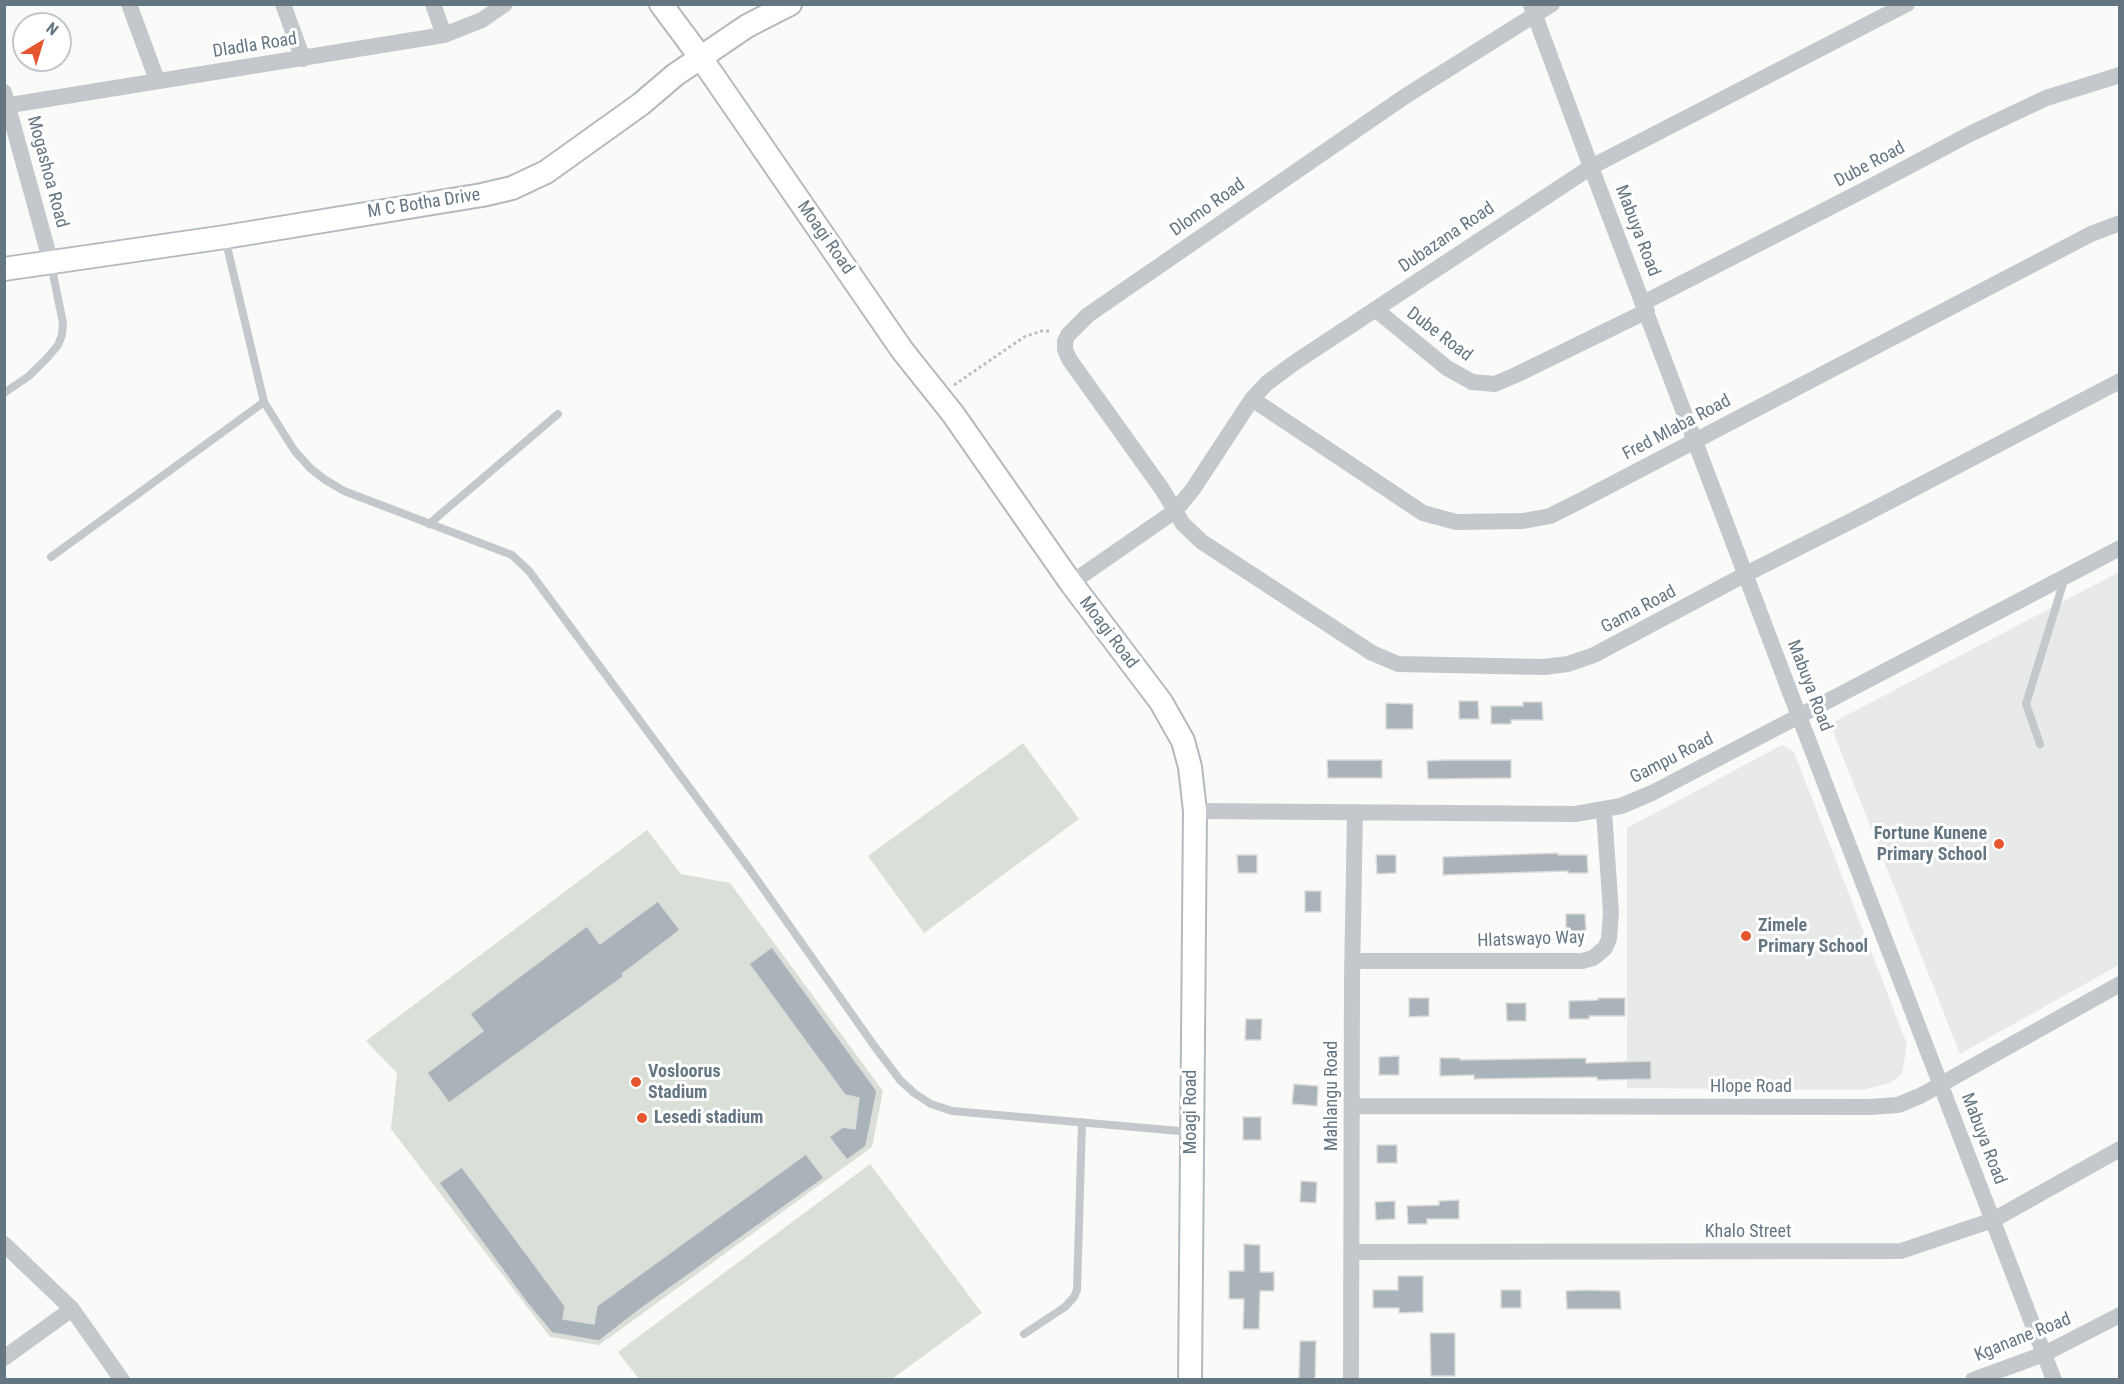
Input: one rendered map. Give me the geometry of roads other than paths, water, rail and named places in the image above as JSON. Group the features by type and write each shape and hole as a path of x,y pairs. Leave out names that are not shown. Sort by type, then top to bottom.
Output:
{"street":[{"path":"129,4 157,80"},
{"path":"283,4 303,59"},
{"path":"433,4 444,35"},
{"name":"Dladla Road","path":"6,101 303,59 444,35 482,20 506,4"},
{"name":"Moagi Road","path":"661,4 701,58 902,350 953,414 1071,583 1161,702 1179,732 1190,767 1195,812 1190,1380"},
{"name":"M C Botha Drive","path":"4,269 225,237 482,195 527,182 546,172 747,26 790,4"},
{"name":"Dlomo Road","path":"1175,511 1069,359 1065,341 1073,329 1089,315 1533,9 1552,4"},
{"name":"Dubazana Road","path":"1071,583 1175,511 1193,489 1252,399 1272,379 1591,167 1907,4"},
{"name":"Mabuya Road","path":"1533,9 1799,716 2054,1380"},
{"name":"Dube Road","path":"1375,309 1414,344 1447,368 1472,382 1494,384 1518,374 1970,134 2066,90 2120,75"},
{"name":"Mogashoa Road","path":"6,101 51,263"},
{"name":"Fred Mlaba Road","path":"1252,399 1423,513 1456,522 1523,521 1550,516 2091,234 2120,223"},
{"name":"Gama Road","path":"1175,511 1183,524 1202,542 1372,653 1392,662 1408,666 1544,666 1575,662 1605,650 1746,574 2120,381"},
{"name":"Gampu Road","path":"1195,812 1575,814 1604,811 1652,793 2120,548"},
{"name":"Hlatswayo Way","path":"1352,961 1582,961 1593,958 1605,948 1609,939 1611,913 1604,811"},
{"name":"Mahlangu Road","path":"1351,1380 1352,961 1355,812"},
{"name":"Hlope Road","path":"1352,1106 1887,1107 1909,1101 2120,984"},
{"name":"Khalo Street","path":"1352,1252 1893,1251 1916,1247 1993,1220 2120,1149"},
{"path":"4,1244 72,1309 122,1380"},
{"path":"4,1358 72,1309"},
{"name":"Kganane Road","path":"1972,1380 2044,1354 2120,1315"}],"lane":[{"path":"225,237 264,402 294,450 310,468 344,491 512,555 529,571 748,867 875,1047 900,1080 914,1093 932,1104 952,1111 1191,1132"},
{"path":"4,393 29,376 53,351 62,335 63,322 51,263"},
{"path":"51,557 264,402"},
{"path":"429,524 558,414"},
{"path":"2040,744 2026,704 2065,576"},
{"path":"1024,1334 1065,1307 1077,1290 1082,1122"}],"place":[{"name":"Fortune Kunene Primary School","path":"1999,844"},
{"name":"Zimele Primary School","path":"1746,936"},
{"name":"Vosloorus Stadium","path":"636,1082"},
{"name":"Lesedi stadium","path":"642,1118"}]}
